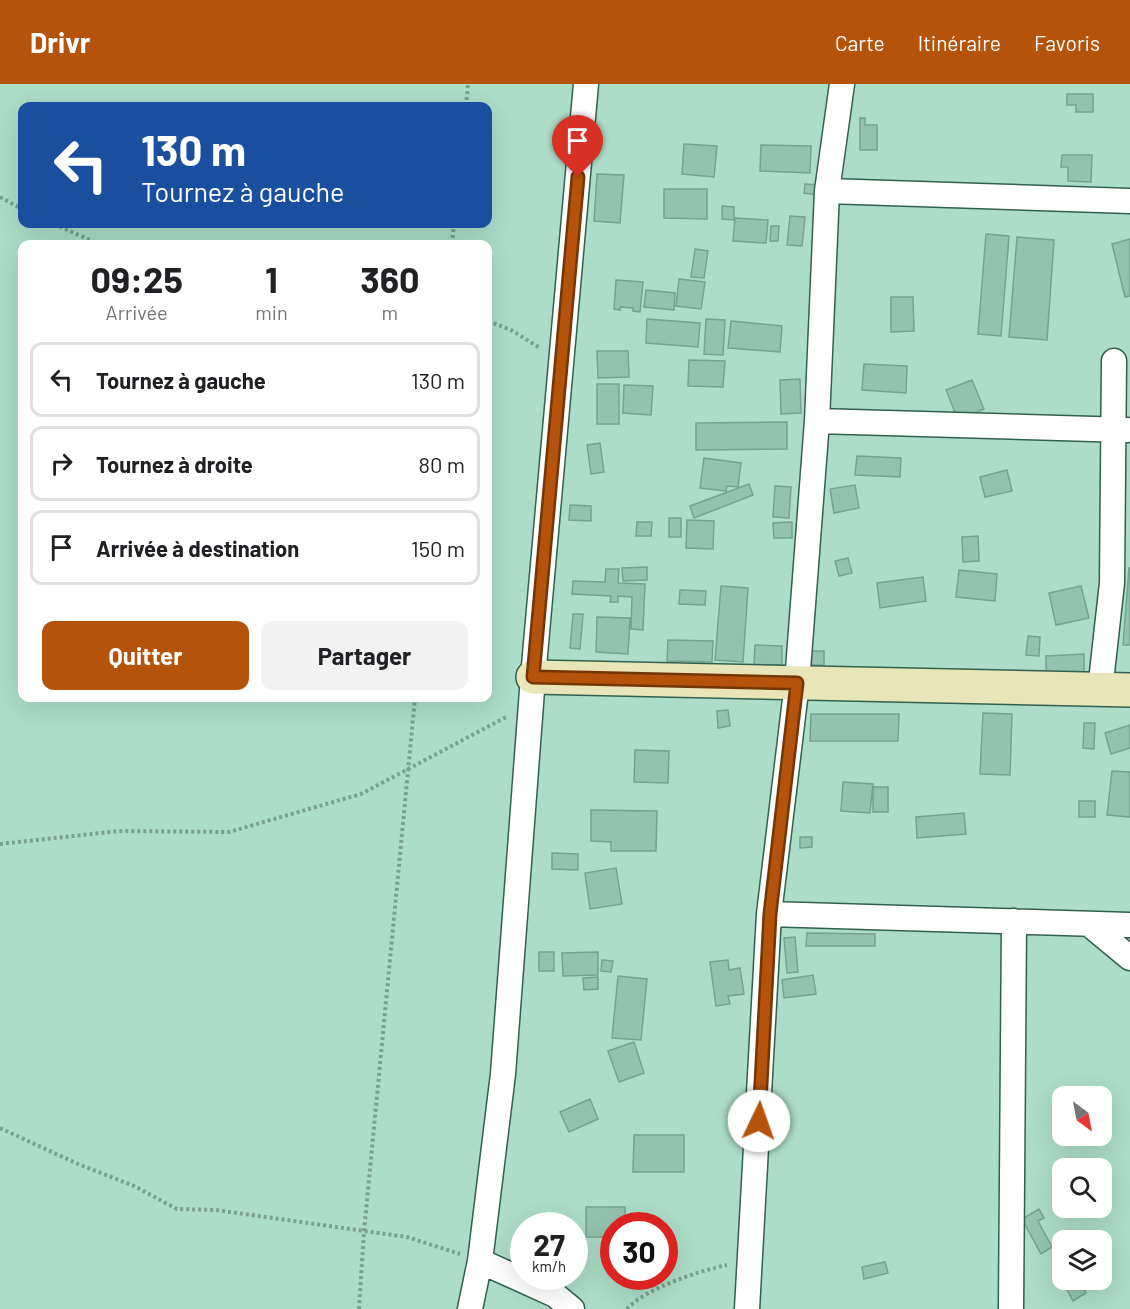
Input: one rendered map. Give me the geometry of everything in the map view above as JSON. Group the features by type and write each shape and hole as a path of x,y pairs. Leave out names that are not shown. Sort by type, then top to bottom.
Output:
{"street":[{"path":"470,1309 480,1261 503,1074 532,691 586,84"},
{"path":"747,1309 770,914 797,683 817,422 827,192 842,84"},
{"path":"827,192 1130,201"},
{"path":"532,691 797,683 1115,690 1112,583 1122,430 1114,361"},
{"path":"817,422 1122,430"},
{"path":"770,914 1130,925"},
{"path":"1011,1309 1014,921"},
{"path":"1089,924 1130,958"},
{"path":"480,1261 555,1295 572,1309"}],"path":[{"path":"466,102 468,84"},
{"path":"0,197 18,206"},
{"path":"63,228 90,240"},
{"path":"492,323 511,330 561,362"},
{"path":"0,844 120,831 229,832 361,794 532,691"},
{"path":"359,1309 364,1232 415,702"},
{"path":"0,1128 78,1164 134,1186 177,1209 216,1210 407,1237 480,1261"},
{"path":"627,1309 663,1286 705,1270 751,1259"}],"building":[{"path":"1067,94 1093,94 1093,112 1076,112 1076,105 1067,105"},
{"path":"860,118 865,118 865,125 877,125 877,150 860,150"},
{"path":"684,144 717,146 714,177 682,174"},
{"path":"761,145 811,146 810,173 760,171"},
{"path":"1062,155 1092,155 1091,182 1068,181 1068,167 1061,167"},
{"path":"597,174 624,175 620,223 594,221"},
{"path":"805,184 818,185 817,195 804,193"},
{"path":"664,189 707,189 707,219 664,218"},
{"path":"722,206 734,207 734,220 722,219"},
{"path":"790,216 805,217 802,246 787,245"},
{"path":"735,218 768,220 766,243 733,241"},
{"path":"771,226 779,226 778,241 770,241"},
{"path":"986,234 1009,236 1001,336 978,334"},
{"path":"1017,237 1054,240 1047,340 1009,337"},
{"path":"1130,239 1130,296 1125,297 1112,244"},
{"path":"695,249 708,251 704,278 691,277"},
{"path":"679,279 705,282 701,309 676,306"},
{"path":"616,280 643,282 640,312 633,311 633,308 614,309"},
{"path":"646,290 675,293 674,310 644,307"},
{"path":"891,297 913,297 914,331 891,332"},
{"path":"647,319 700,323 698,347 646,343"},
{"path":"706,319 725,320 723,355 704,354"},
{"path":"731,321 782,326 780,352 728,348"},
{"path":"597,351 628,351 629,377 598,378"},
{"path":"689,360 725,361 723,387 688,386"},
{"path":"864,364 907,366 906,393 862,390"},
{"path":"800,379 801,413 781,414 780,380"},
{"path":"972,380 984,409 958,420 946,390"},
{"path":"597,384 619,384 619,424 597,424"},
{"path":"624,385 653,386 651,415 623,413"},
{"path":"787,422 787,449 696,450 696,423"},
{"path":"600,443 604,472 591,474 587,445"},
{"path":"857,456 901,458 900,477 855,475"},
{"path":"704,458 741,463 738,487 727,486 726,491 700,488"},
{"path":"1007,470 1012,491 985,497 980,477"},
{"path":"749,484 753,495 694,518 690,506"},
{"path":"855,485 859,508 834,513 830,489"},
{"path":"775,486 791,487 789,518 773,517"},
{"path":"570,505 591,506 591,521 569,520"},
{"path":"669,518 681,518 681,537 669,537"},
{"path":"687,520 714,521 713,549 686,548"},
{"path":"637,522 652,522 651,536 636,536"},
{"path":"792,522 792,538 774,538 773,523"},
{"path":"978,536 979,561 963,562 962,537"},
{"path":"848,558 852,573 839,576 835,561"},
{"path":"647,567 647,580 623,581 622,568"},
{"path":"1129,568 1130,645 1123,645"},
{"path":"606,569 619,569 618,583 645,584 643,630 631,629 632,597 618,596 618,602 610,602 611,596 572,594 573,581 605,582"},
{"path":"959,570 997,574 995,601 956,597"},
{"path":"923,577 926,601 880,608 877,583"},
{"path":"721,586 748,588 743,662 715,660"},
{"path":"1081,586 1089,618 1056,625 1049,593"},
{"path":"680,590 706,591 705,605 679,604"},
{"path":"573,614 583,614 580,649 570,648"},
{"path":"597,617 630,618 628,654 596,652"},
{"path":"1028,636 1040,637 1039,656 1026,655"},
{"path":"668,640 713,641 712,662 667,661"},
{"path":"755,645 782,646 782,665 754,665"},
{"path":"811,651 824,651 824,665 811,665"},
{"path":"1084,654 1084,672 1046,673 1046,656"},
{"path":"728,710 730,726 718,728 717,711"},
{"path":"983,713 1012,714 1010,775 980,774"},
{"path":"811,714 899,714 898,741 810,741"},
{"path":"1084,723 1095,723 1094,749 1083,748"},
{"path":"1130,725 1130,748 1111,754 1105,733"},
{"path":"635,750 669,751 668,783 634,782"},
{"path":"1112,771 1130,772 1130,817 1107,815"},
{"path":"843,782 873,784 870,813 841,811"},
{"path":"873,787 888,787 888,812 873,812"},
{"path":"1079,801 1095,801 1095,817 1079,817"},
{"path":"591,810 657,811 656,851 611,851 611,842 591,841"},
{"path":"964,813 966,834 917,838 916,817"},
{"path":"800,837 812,837 812,847 800,848"},
{"path":"552,853 578,854 578,870 552,869"},
{"path":"616,868 622,904 590,909 585,873"},
{"path":"807,933 875,934 875,946 806,946"},
{"path":"795,937 798,972 787,973 784,938"},
{"path":"539,952 554,952 554,971 539,971"},
{"path":"598,952 598,975 563,976 562,953"},
{"path":"602,960 613,961 611,972 601,971"},
{"path":"728,960 729,970 740,968 744,994 728,996 730,1004 716,1006 710,962"},
{"path":"813,975 816,994 784,998 782,980"},
{"path":"618,976 647,979 641,1040 612,1038"},
{"path":"598,977 598,989 584,990 583,978"},
{"path":"634,1042 644,1073 619,1082 608,1051"},
{"path":"590,1099 598,1119 569,1132 560,1112"},
{"path":"634,1135 684,1135 684,1172 633,1172"},
{"path":"586,1207 625,1207 625,1212 600,1212 600,1237 588,1237 588,1212 586,1212"},
{"path":"1039,1209 1044,1218 1038,1221 1052,1247 1041,1254 1022,1219"},
{"path":"885,1262 888,1273 864,1279 862,1267"},
{"path":"1067,1290 1084,1290 1086,1293 1073,1301"}],"route":[{"path":"578,177 533,677 797,683 770,914 759,1121"}]}
